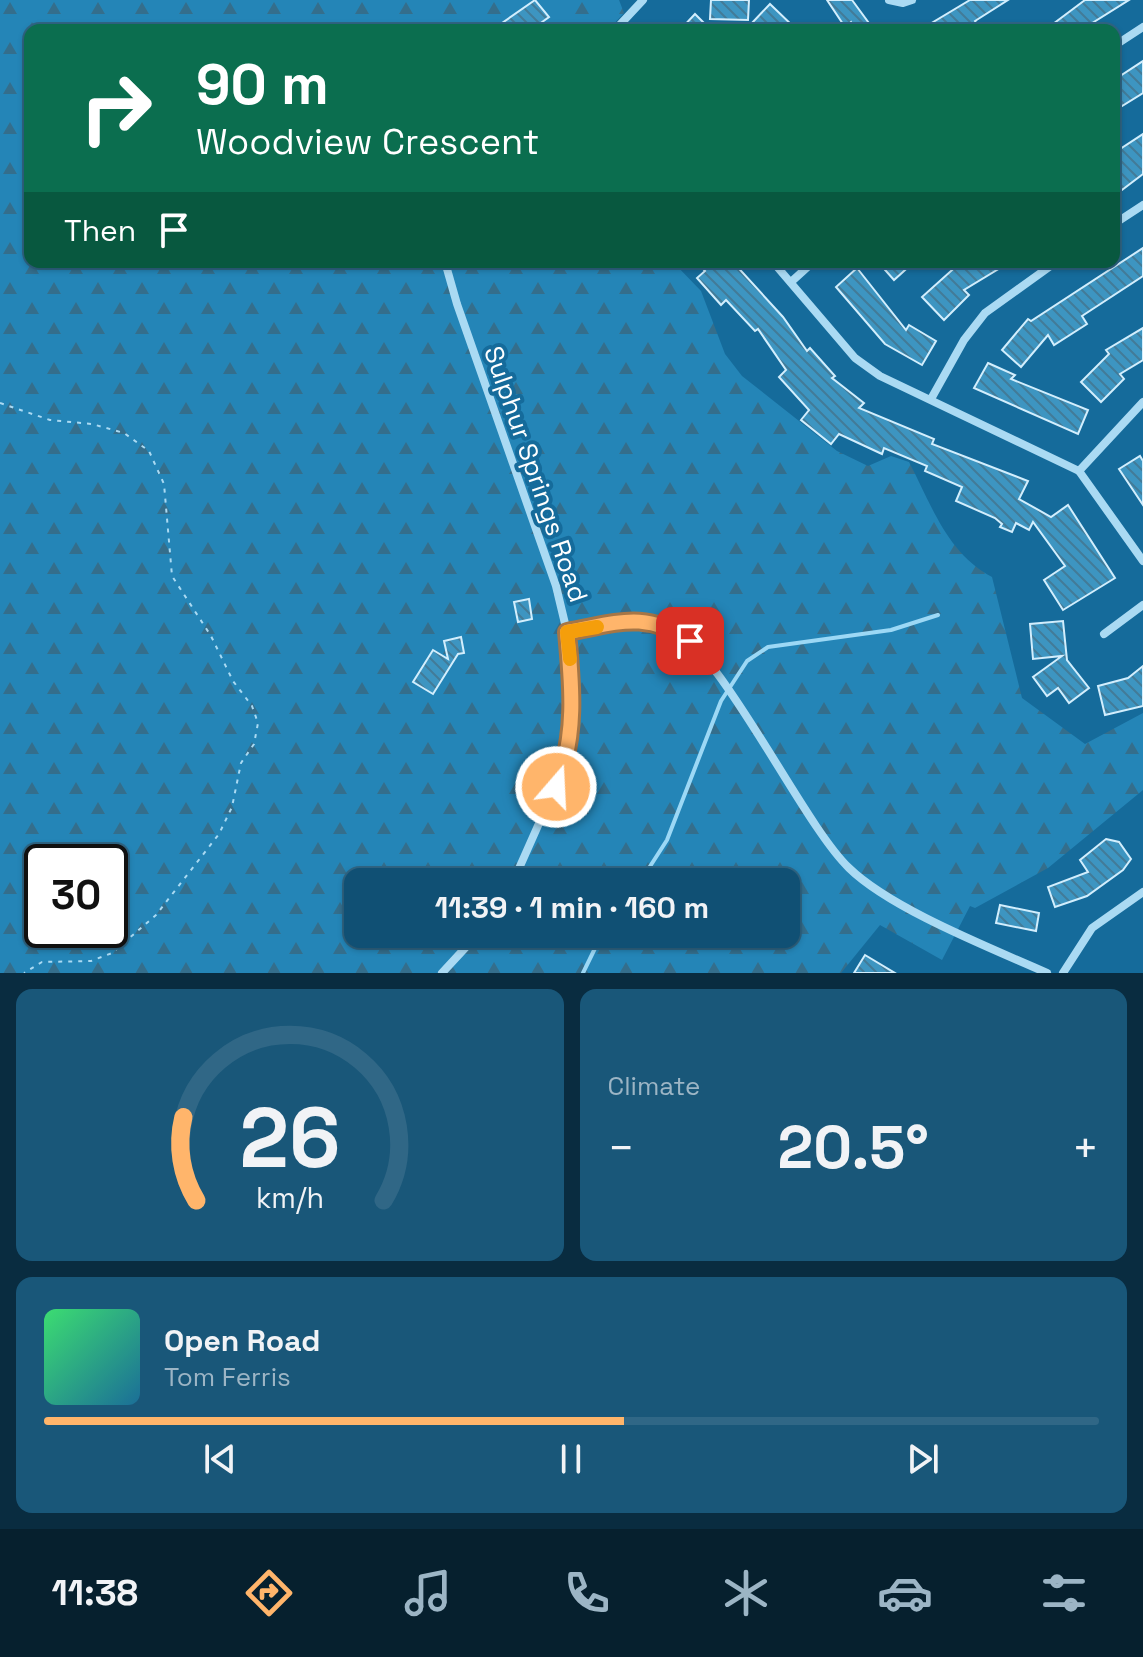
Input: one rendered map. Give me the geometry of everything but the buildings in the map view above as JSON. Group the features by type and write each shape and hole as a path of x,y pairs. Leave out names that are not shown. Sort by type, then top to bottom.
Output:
{"street":[{"path":"621,24 643,0"},
{"path":"889,0 903,3 912,0"},
{"path":"1120,42 1143,27"},
{"path":"1120,220 1143,205"},
{"name":"Sulphur Springs Road","path":"447,268 556,586 567,632 572,687 568,758 519,868"},
{"path":"778,268 855,358 880,376 1079,471 1143,561"},
{"path":"791,282 806,268"},
{"path":"931,399 964,340 985,313 1048,268"},
{"path":"1079,471 1143,402"},
{"path":"1104,634 1143,605"},
{"path":"567,632 637,619 667,624 690,641 720,675 806,813 849,868 921,913 1047,973"},
{"path":"1063,973 1092,928 1143,892"},
{"path":"442,973 465,948"}],"path":[{"path":"0,403 50,420 92,424 124,433 149,451 164,484 172,576 211,636 233,681 252,706 258,723 254,744 241,763 232,807 219,834 156,915 112,953 91,961 42,962 24,973"}],"green space":[{"path":"0,0 619,0 624,13 614,24 24,24 24,268 679,268 701,291 725,354 742,376 837,451 868,466 891,456 909,462 952,542 976,567 992,577 1022,698 1085,744 1143,713 1143,790 1048,868 975,908 970,906 942,960 880,925 841,973 0,973"}],"waterway":[{"path":"649,868 667,840 721,701 747,661 768,647 891,630 938,615"},
{"path":"583,973 595,948"}],"slow traffic":[{"path":"570,659 567,632 597,627"}],"route":[{"path":"556,787 568,758 572,687 567,632 637,619 667,624 690,641"}]}
